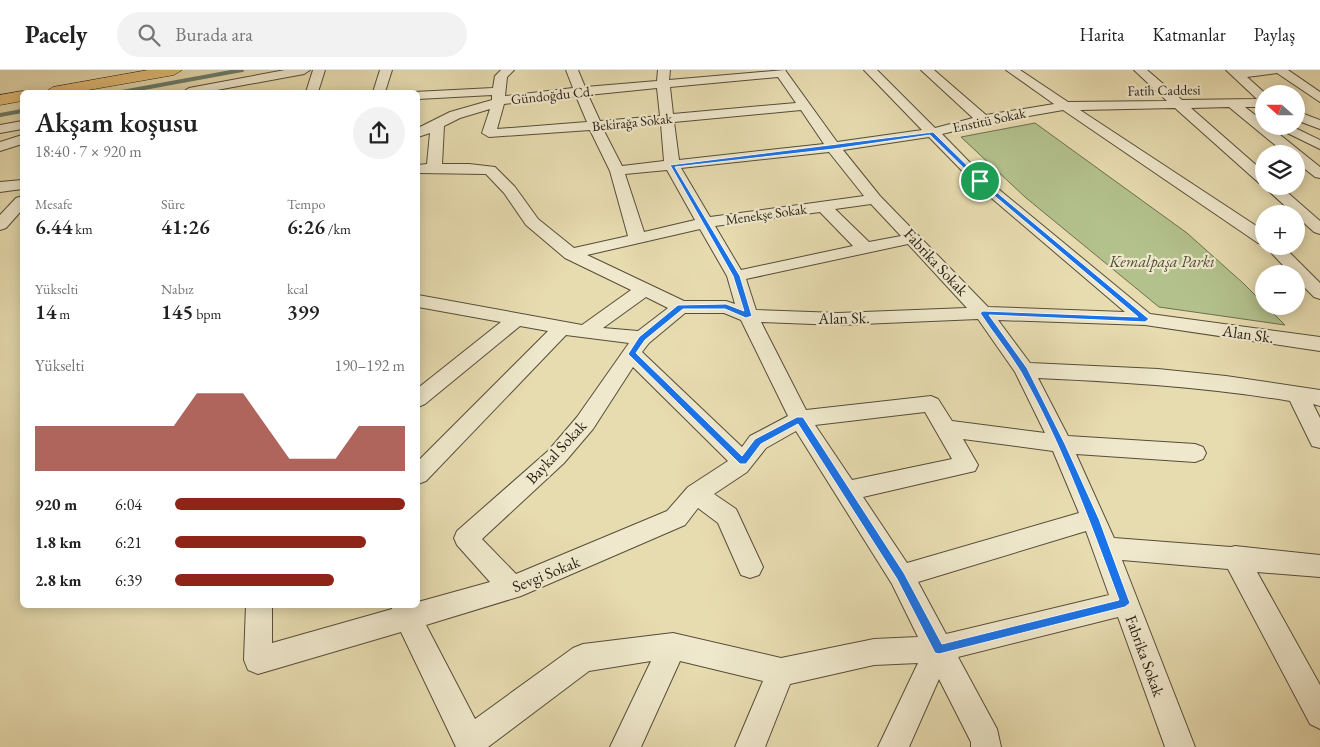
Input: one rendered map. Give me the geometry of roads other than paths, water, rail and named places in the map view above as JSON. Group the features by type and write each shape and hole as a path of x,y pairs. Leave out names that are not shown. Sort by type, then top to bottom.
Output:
{"main road":[{"path":"64,90 174,70"},
{"path":"51,90 152,71"},
{"path":"0,101 20,97"}],"street":[{"path":"199,90 304,70"},
{"path":"313,90 319,70"},
{"path":"380,90 386,70"},
{"path":"420,95 499,96 501,76 508,70"},
{"path":"572,70 595,126 617,172 637,238"},
{"path":"870,70 980,181 1145,319"},
{"path":"927,70 983,120"},
{"path":"1012,70 1255,233"},
{"path":"1140,70 1255,172"},
{"path":"1235,72 1276,70"},
{"path":"1280,70 1320,98"},
{"name":"Gündoğdu Cd.","path":"420,132 499,96 511,98 581,91 663,77 732,83 781,72"},
{"name":"Fabrika Sokak","path":"781,72 834,148 875,198 983,313 1024,370 1061,444 1094,519 1180,747"},
{"path":"1235,72 1255,91"},
{"path":"663,77 672,166 736,276 748,316 800,419 901,576 986,740 986,747"},
{"path":"732,83 748,112"},
{"name":"Bekirağa Sokak","path":"499,96 489,133 595,126 806,106"},
{"name":"Fatih Caddesi","path":"1064,106 1255,103"},
{"path":"1305,103 1320,103"},
{"path":"1233,104 1255,114"},
{"path":"1233,104 1285,145"},
{"name":"Enstitü Sokak","path":"617,172 834,148 931,133 983,120 1064,106"},
{"path":"1305,119 1320,125"},
{"path":"426,169 437,124"},
{"path":"0,129 20,125"},
{"path":"1299,135 1320,145"},
{"path":"0,147 20,140"},
{"path":"0,151 20,147"},
{"path":"1305,162 1320,174"},
{"name":"Alan Sk.","path":"426,169 469,168 490,170 510,190 532,222 571,254 681,307 726,306 748,316 838,319 983,313 1145,319 1320,344"},
{"path":"0,187 20,184"},
{"path":"1281,195 1318,227"},
{"name":"Menekşe Sokak","path":"571,254 704,223 875,198"},
{"path":"0,225 20,203"},
{"path":"823,206 865,248"},
{"path":"736,276 913,238"},
{"path":"1282,255 1320,293"},
{"path":"585,332 645,289"},
{"path":"420,301 585,332 637,346 743,462"},
{"name":"Baykal Sokak","path":"512,588 466,538 556,457 585,422 637,346 681,307"},
{"path":"420,397 516,320"},
{"path":"420,473 562,328"},
{"path":"1024,370 1158,376 1226,383 1320,398"},
{"path":"1298,395 1320,440"},
{"path":"800,419 931,404 966,465 846,491"},
{"name":"Sevgi Sokak","path":"420,608 512,588 676,518 696,494 743,462 758,442 800,419"},
{"path":"945,428 1061,444 1195,453"},
{"path":"696,494 727,516 750,567"},
{"path":"901,576 1094,519"},
{"path":"1105,548 1235,557 1320,566"},
{"path":"1235,557 1320,714"},
{"path":"406,611 471,744 583,658 639,649 673,646 781,672 874,652 939,649 1125,603"},
{"name":"Sevgi Sokak","path":"259,608 258,660 420,608"},
{"path":"625,747 673,646"},
{"path":"893,747 939,649"},
{"path":"750,747 781,672"}],"waterway":[{"path":"133,90 242,70"},
{"path":"0,115 20,111"}],"park label":[{"name":"Kemalpaşa Parkı","path":"1162,261"}]}
